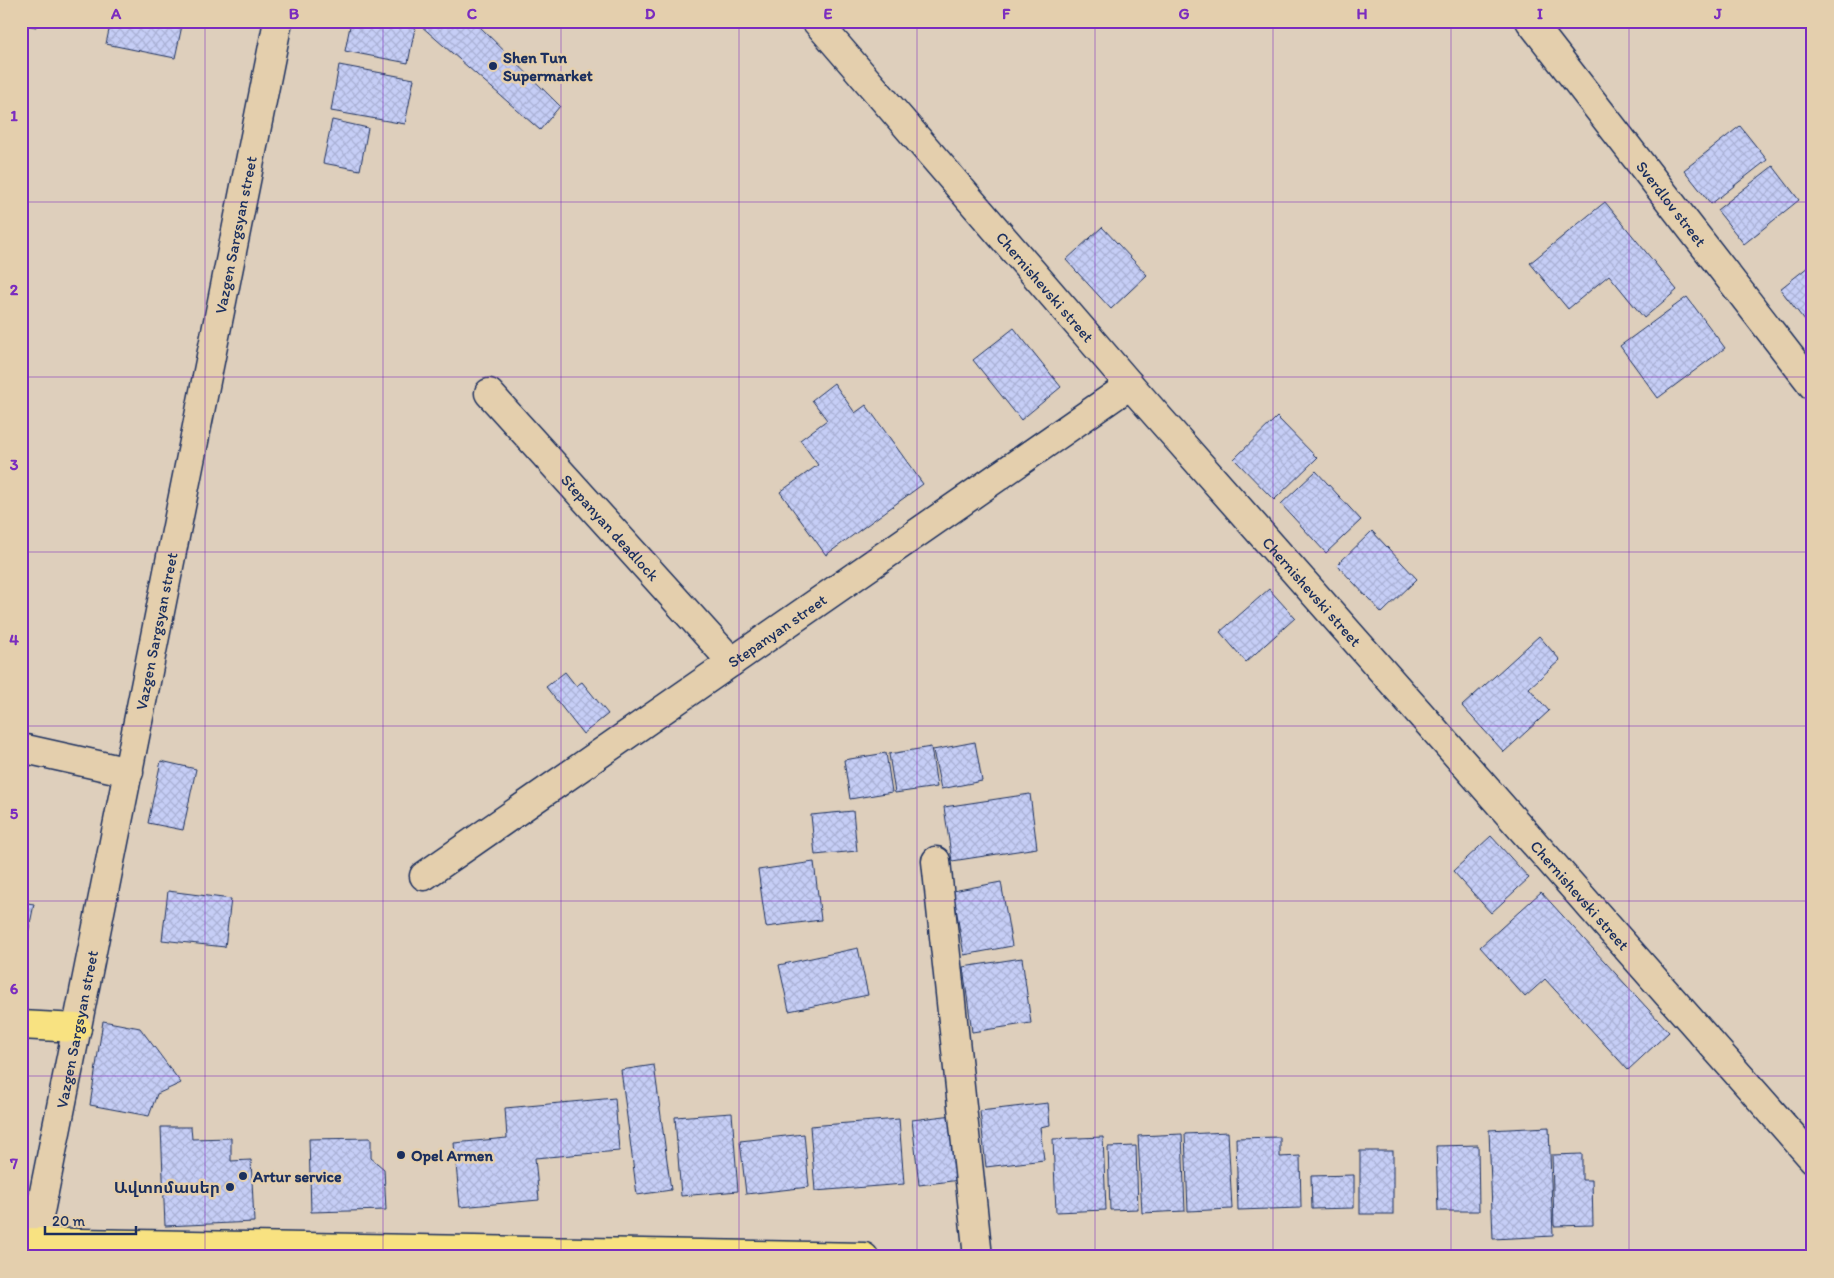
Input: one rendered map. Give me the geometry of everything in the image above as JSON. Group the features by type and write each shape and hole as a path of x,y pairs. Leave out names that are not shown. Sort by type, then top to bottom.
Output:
{"main road":[{"path":"21,1025 77,1028"},
{"path":"30,1247 864,1257"}],"street":[{"name":"Vazgen Sargsyan street","path":"30,1247 129,772 278,21"},
{"name":"Chernishevski street","path":"816,21 1130,385 1813,1159"},
{"name":"Sverdlov street","path":"1530,21 1813,386"},
{"name":"Stepanyan street","path":"424,876 1130,385"},
{"name":"Stepanyan deadlock","path":"489,394 732,662"},
{"path":"21,748 129,772"},
{"path":"936,861 978,1257"}],"building":[{"path":"21,21 37,21 36,27 21,24"},
{"path":"111,21 183,21 175,58 106,44"},
{"path":"351,21 377,21 415,28 408,63 345,51"},
{"name":"Shen Tun Supermarket","path":"401,21 474,21 560,106 540,130 420,25"},
{"path":"339,65 414,79 405,124 331,111"},
{"path":"332,120 368,128 360,170 323,163"},
{"path":"1740,126 1767,160 1711,204 1684,170"},
{"path":"1773,166 1799,200 1744,244 1717,210"},
{"path":"1605,202 1677,290 1644,318 1609,275 1568,309 1530,263"},
{"path":"1102,227 1147,275 1111,309 1066,260"},
{"path":"1813,263 1813,331 1780,289"},
{"path":"1687,297 1725,348 1658,398 1620,346"},
{"path":"1014,328 1061,387 1021,420 973,360"},
{"path":"834,383 855,413 866,405 923,484 826,555 780,492 818,465 800,440 827,420 812,400"},
{"path":"1277,417 1317,458 1274,500 1234,459"},
{"path":"1316,471 1361,520 1326,553 1281,504"},
{"path":"1372,531 1417,579 1382,613 1337,565"},
{"path":"1269,589 1295,618 1246,662 1220,632"},
{"path":"1539,636 1560,660 1529,688 1549,711 1504,752 1462,706"},
{"path":"565,672 576,686 582,682 608,714 583,734 546,687"},
{"path":"975,742 982,781 941,789 933,750"},
{"path":"931,747 937,787 895,793 889,754"},
{"path":"886,753 892,792 850,799 844,760"},
{"path":"161,761 196,769 183,830 148,823"},
{"path":"1030,794 1037,848 952,861 944,807"},
{"path":"853,811 857,851 815,855 811,815"},
{"path":"1491,836 1529,878 1491,913 1453,871"},
{"path":"814,862 821,920 766,927 758,870"},
{"path":"1001,882 1012,946 964,955 953,891"},
{"path":"168,891 231,899 225,947 162,940"},
{"path":"1541,892 1669,1032 1628,1070 1545,979 1525,997 1480,947"},
{"path":"21,902 34,904 23,958 21,957"},
{"path":"858,948 868,995 789,1011 779,965"},
{"path":"1022,958 1031,1023 972,1032 963,967"},
{"path":"103,1021 140,1028 181,1083 157,1094 149,1116 90,1105"},
{"path":"654,1065 671,1190 637,1195 621,1070"},
{"path":"615,1098 619,1151 535,1158 539,1200 460,1207 454,1143 507,1138 505,1108"},
{"path":"1048,1103 1050,1125 1040,1127 1044,1160 986,1167 980,1111"},
{"path":"732,1113 738,1191 681,1196 675,1117"},
{"path":"953,1115 960,1180 919,1185 912,1120"},
{"path":"899,1119 904,1184 815,1191 810,1126"},
{"path":"161,1127 191,1127 192,1139 231,1138 231,1161 251,1160 254,1222 165,1226"},
{"path":"1549,1127 1553,1236 1493,1239 1489,1130"},
{"path":"1228,1132 1232,1209 1188,1211 1185,1134"},
{"path":"804,1134 809,1187 746,1194 740,1141"},
{"path":"1182,1134 1185,1211 1142,1213 1138,1136"},
{"path":"1103,1137 1106,1210 1056,1212 1053,1139"},
{"path":"1280,1137 1280,1157 1300,1156 1301,1208 1238,1210 1236,1138"},
{"path":"371,1138 371,1158 384,1169 386,1210 311,1212 309,1139"},
{"path":"1478,1145 1479,1211 1438,1211 1436,1146"},
{"path":"1136,1146 1138,1209 1110,1210 1108,1147"},
{"path":"1360,1151 1393,1151 1393,1214 1360,1214"},
{"path":"1582,1154 1582,1180 1592,1180 1593,1225 1554,1226 1552,1155"},
{"path":"1354,1175 1354,1208 1312,1209 1311,1176"}],"place":[{"name":"Shen Tun Supermarket","path":"493,66"},
{"name":"Opel Armen","path":"401,1155"},
{"name":"Artur service","path":"243,1176"},
{"name":"Ավտոմասեր","path":"230,1187"}]}
